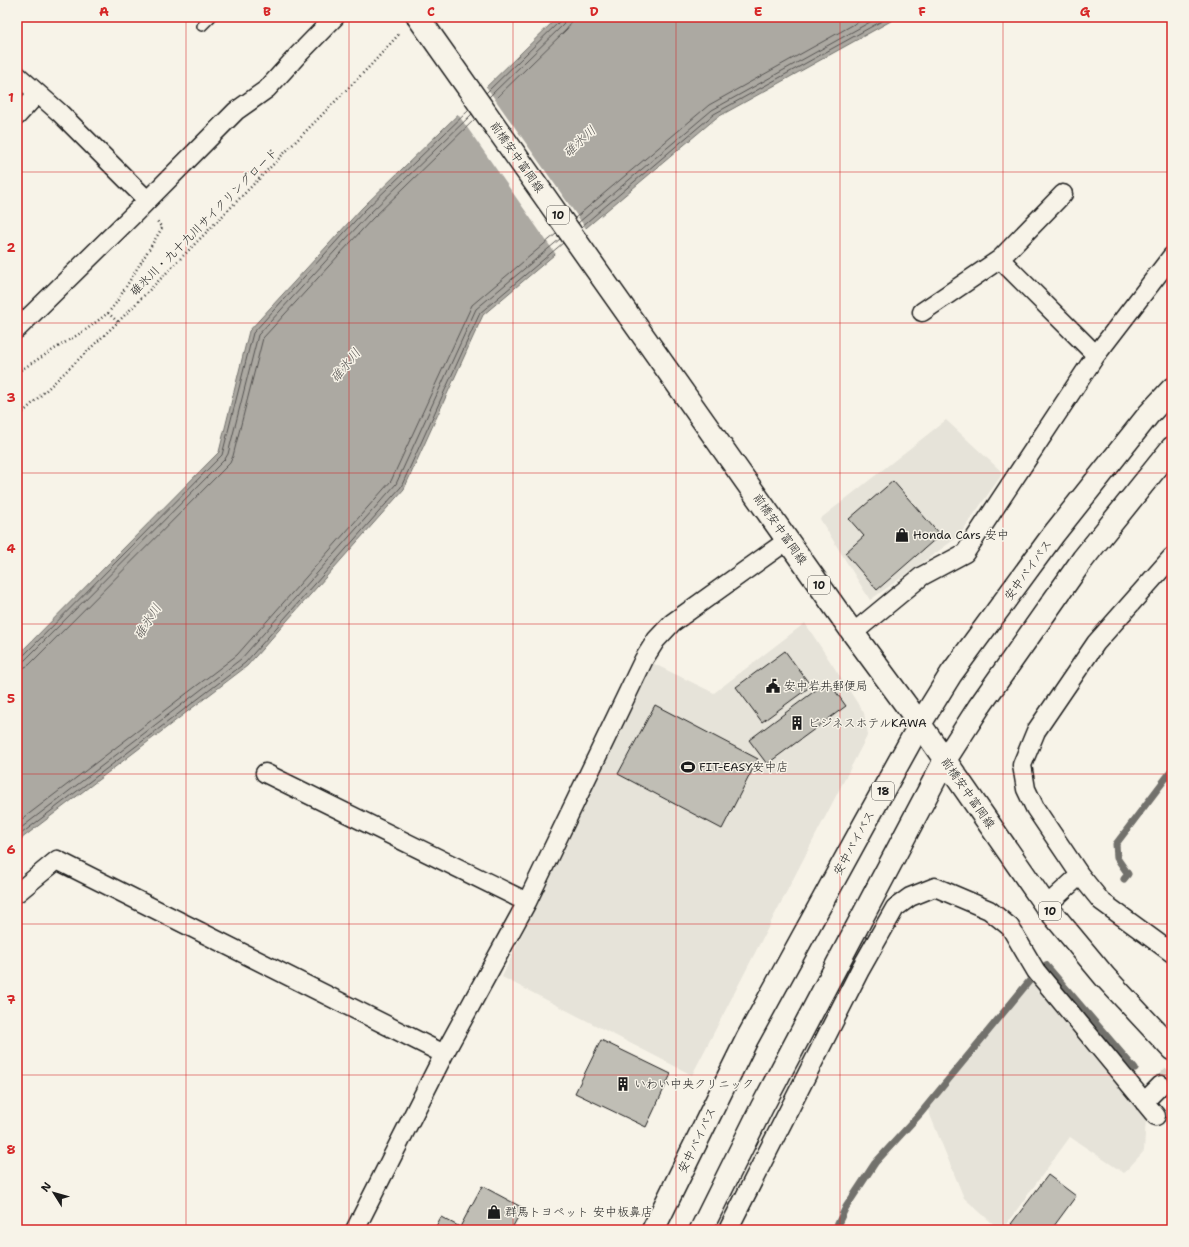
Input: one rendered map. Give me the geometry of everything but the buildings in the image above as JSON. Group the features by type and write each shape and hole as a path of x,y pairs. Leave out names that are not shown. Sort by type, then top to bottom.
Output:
{"main road":[{"name":"前橋安中富岡線","path":"420,20 853,633 920,724 1046,906 1105,978 1172,1048"},
{"name":"安中バイパス","path":"653,1230 747,1039 920,724 951,674 1053,535 1149,414 1172,389"},
{"path":"702,1230 762,1107 945,760 979,707 1083,559 1172,448"}],"street":[{"path":"17,329 236,111 267,89 335,17"},
{"path":"17,75 60,113 147,200"},
{"path":"17,116 37,94"},
{"path":"922,312 1000,259 1063,194"},
{"path":"853,633 922,576 965,553 1096,355 1172,256"},
{"path":"1000,259 1096,355"},
{"path":"355,1230 444,1054 526,902 644,659 656,640 672,623 788,540"},
{"path":"1172,557 1096,643 1036,731 1022,765 1026,789 1035,808 1080,875 1101,900 1172,953"},
{"path":"265,773 526,902"},
{"path":"17,893 57,860 444,1054"},
{"path":"1046,906 1080,875"},
{"path":"728,1230 860,970 895,908 910,896 935,887 989,910 1010,927 1036,970 1156,1116"},
{"path":"859,924 879,936"},
{"path":"1144,1102 1161,1085"}],"lane":[{"path":"202,26 211,17"}],"path":[{"name":"碓氷川・九十九川サイクリングロード","path":"17,418 118,322 400,34"},
{"path":"17,371 20,371 87,329 108,313 116,303 162,228 156,218"},
{"path":"108,313 118,322"}],"shaded area":[{"path":"946,420 1003,473 958,537 870,600 820,519"},
{"path":"805,623 864,713 868,734 692,1075 502,977 650,662 714,693"},
{"path":"1034,980 1146,1117 1144,1151 1124,1173 1070,1137 1002,1230 1000,1230 964,1198 928,1110"}],"water":[{"name":"碓氷川","path":"558,17 898,17 716,118 483,315 404,489 247,666 17,842 17,656 219,452 249,331 362,208"}],"pier":[{"path":"485,85 587,230 557,256 457,113"}],"waterway":[{"path":"1124,879 1128,874 1117,858 1116,844 1172,770"},
{"path":"1046,965 1135,1069"},
{"path":"835,1230 846,1207 875,1163 920,1114 1031,979"}],"tunnel":[{"path":"1161,1085 1172,1074"}],"place":[{"name":"Honda Cars 安中","path":"902,535"},
{"name":"安中岩井郵便局","path":"773,686"},
{"name":"ビジネスホテルKAWA","path":"797,723"},
{"name":"FIT-EASY安中店","path":"688,767"},
{"name":"いわい中央クリニック","path":"623,1084"},
{"name":"群馬トヨペット 安中板鼻店","path":"494,1212"}]}
